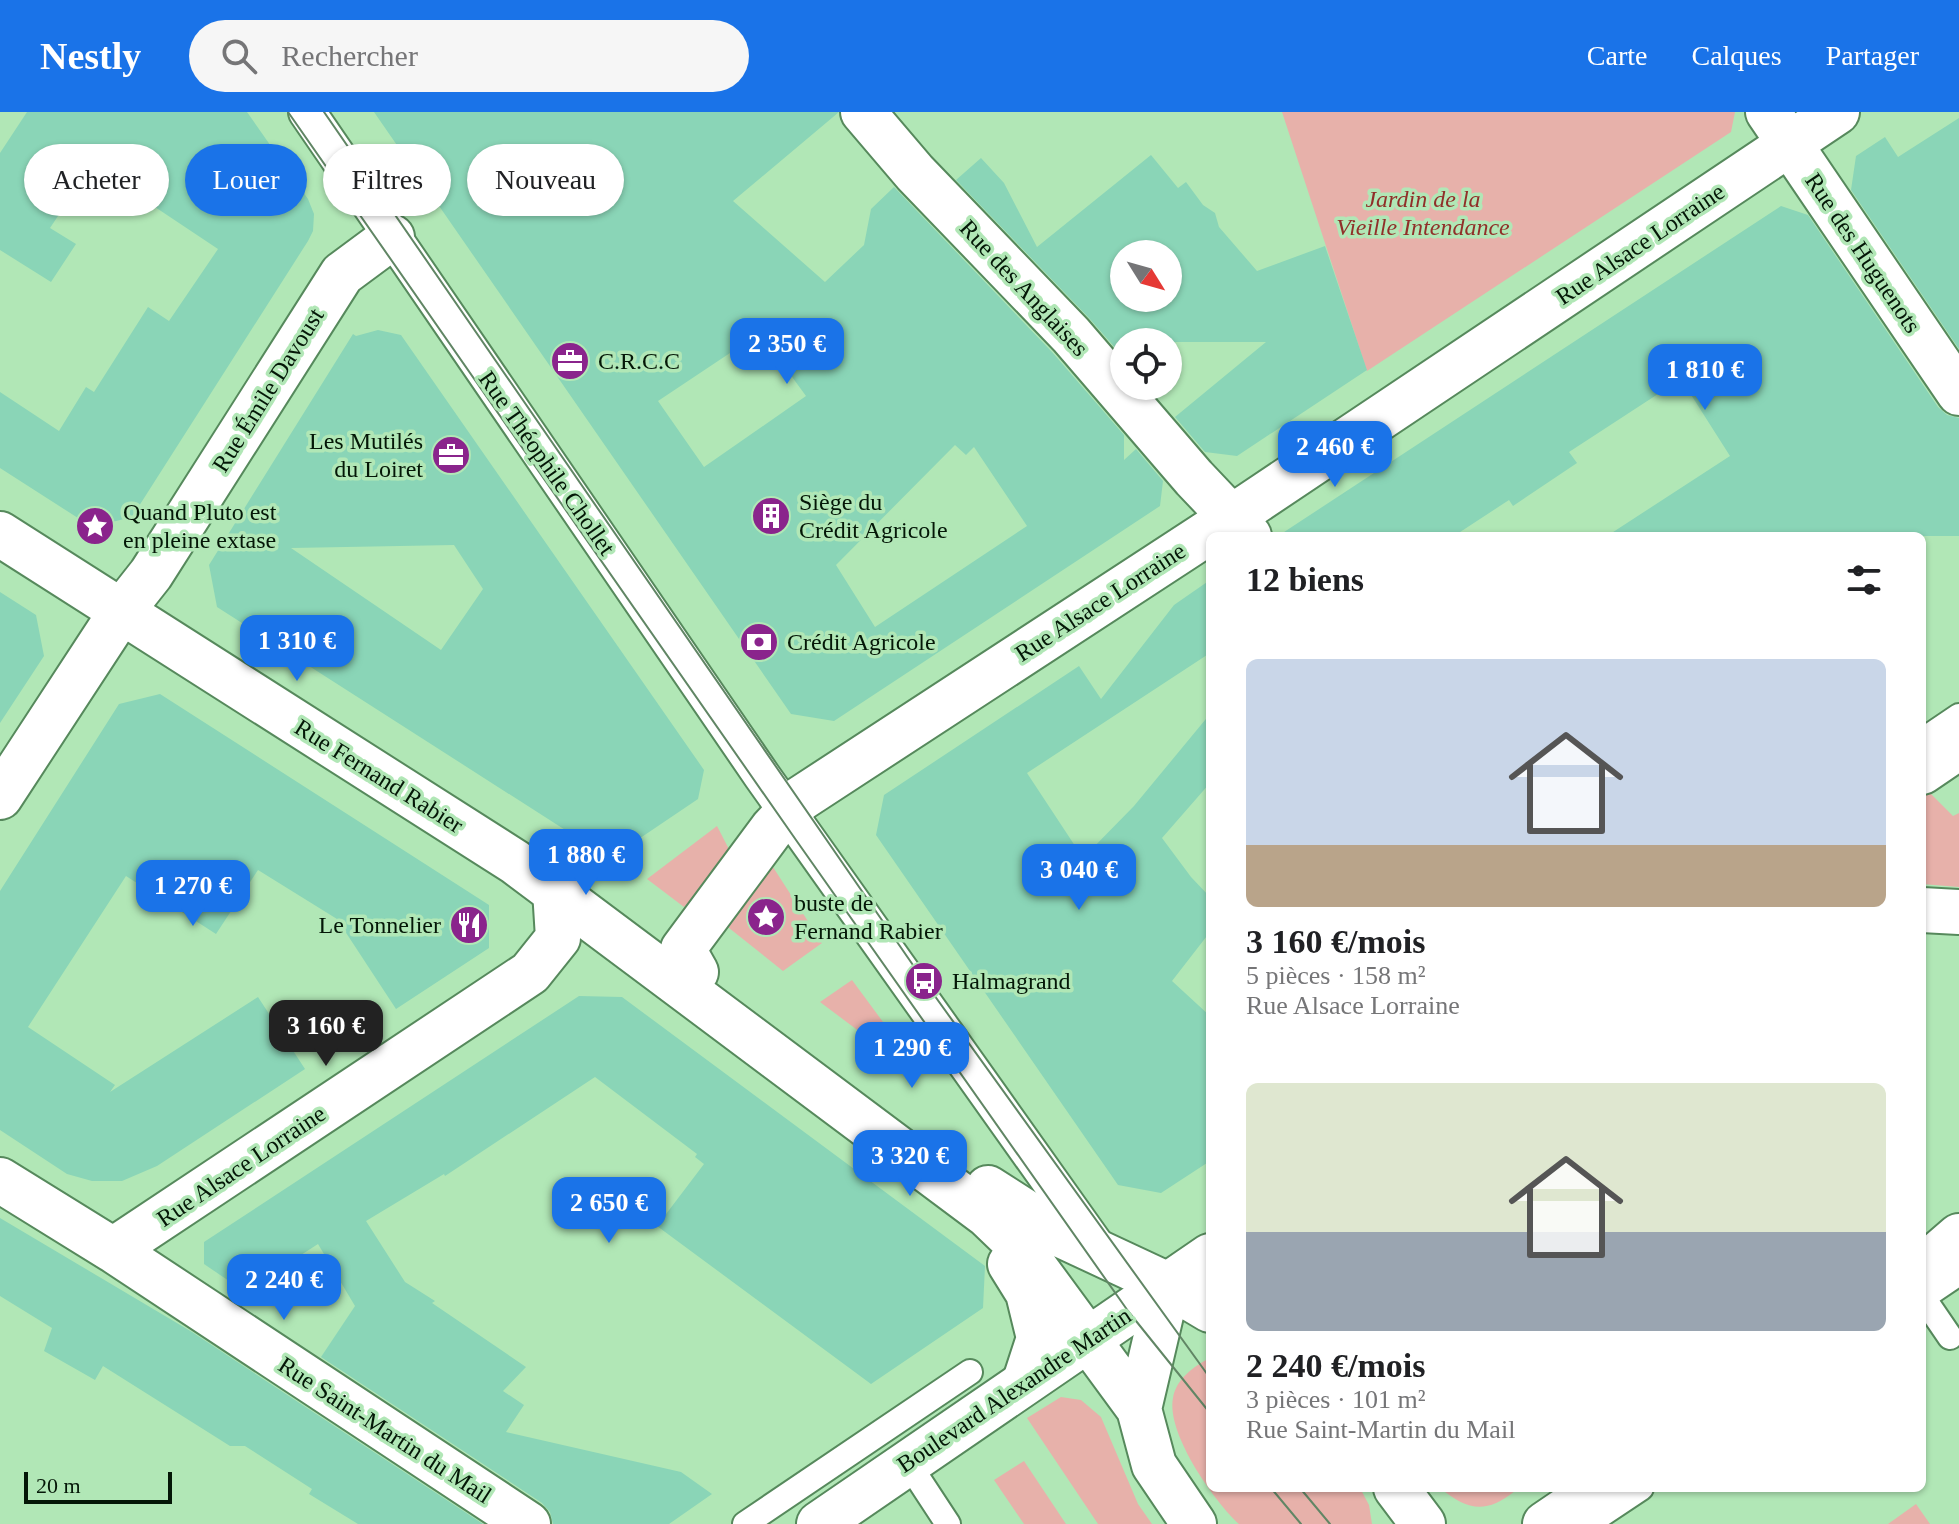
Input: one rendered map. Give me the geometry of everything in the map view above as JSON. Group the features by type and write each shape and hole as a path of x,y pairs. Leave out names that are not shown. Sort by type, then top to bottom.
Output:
{"street":[{"name":"Rue Théophile Chollet","path":"307,112 788,812 1103,1256"},
{"name":"Rue des Anglaises","path":"863,112 915,173 1071,335 1194,478 1241,526"},
{"name":"Rue Alsace Lorraine","path":"1241,526 1778,128 1837,112"},
{"name":"Rue des Huguenots","path":"1778,128 1959,393"},
{"name":"Rue Émile Davoust","path":"0,797 121,612 151,574 342,274 392,237"},
{"name":"Rue Fernand Rabier","path":"0,534 555,890"},
{"name":"Rue Alsace Lorraine","path":"689,960 772,829 800,799 1206,547"},
{"path":"1926,769 1959,747"},
{"path":"555,890 558,938 629,922"},
{"path":"555,890 629,922 689,960 960,1169 1063,1236 1168,1285 1206,1308"},
{"path":"555,890 987,1215 1012,1239 1139,1409 1154,1465 1194,1524"},
{"path":"555,890 623,960 985,1233 1004,1254 1028,1293 1039,1338 1025,1381"},
{"path":"1926,910 1959,912"},
{"name":"Rue Alsace Lorraine","path":"113,1250 530,973 558,938"},
{"name":"Rue Saint-Martin du Mail","path":"0,1180 113,1250 528,1524"},
{"name":"Boulevard Alexandre Martin","path":"819,1524 1206,1259"},
{"path":"1139,1409 1168,1285"},
{"path":"1399,1492 1423,1524"},
{"path":"1563,1512 1592,1492"}],"lane":[{"path":"1926,738 1959,716"},
{"path":"1937,1271 1950,1337"},
{"path":"745,1524 970,1372"},
{"path":"908,1463 948,1524"},
{"path":"1563,1512 1628,1492"}],"green space":[{"name":"Jardin de la Vieille Intendance","path":"1282,112 1735,112 1731,132 1367,371"},
{"path":"1926,791 1953,816 1959,813 1959,887 1926,884"},
{"path":"717,826 733,857 684,907 647,879"},
{"path":"771,864 822,943 783,971 724,924"},
{"path":"852,980 917,1068 912,1071 820,1002"},
{"path":"1206,1360 1206,1484 1184,1447 1173,1413 1175,1391 1192,1369"},
{"path":"1061,1397 1081,1400 1101,1417 1138,1504 1152,1524 1098,1524 1027,1418"},
{"path":"1024,1461 1066,1524 1024,1524 994,1480"},
{"path":"1211,1492 1362,1492 1369,1505 1372,1524 1239,1524"},
{"path":"1445,1492 1514,1492 1495,1503 1477,1507"},
{"path":"1916,1504 1930,1524 1888,1524"}],"building":[{"path":"27,112 247,112 269,144 185,144 185,216 307,216 307,198 314,214 313,231 308,241 132,517 92,527 0,468 0,392 59,431 86,387 94,392 148,307 169,321 218,249 168,216 169,144 24,144 24,216 58,216 50,228 76,244 51,282 0,250 0,153"},
{"path":"374,112 839,112 733,201 825,282 864,245 871,209 894,187 1052,352 1124,435 1124,460 1136,449 1163,481 1160,506 834,721 791,714 446,216 451,216 451,144 396,144","holes":["760,333 806,396 704,467 658,401","955,445 966,455 974,447 1027,526 875,627 836,565"]},
{"path":"1959,118 1959,349 1851,190 1856,156 1885,137 1898,157"},
{"path":"1151,155 1178,188 1186,182 1203,205 1215,213 1219,227 1257,271 1325,246 1367,370 1237,456 1205,452 1175,417 1266,342 1182,342 1182,328 1110,328 1110,342 956,180 981,158 1004,183 1037,247"},
{"path":"1781,206 1808,215 1938,407 1947,415 1959,418 1959,536 1926,536 1926,532 1613,532 1730,456 1681,379 1569,452 1577,463 1513,506 1509,500 1460,532 1284,532"},
{"path":"378,330 401,335 704,770 698,799 621,851 598,851 217,607 209,565 353,334 356,336","holes":["454,545 483,589 441,650 291,548"]},
{"path":"1206,583 1206,656 1027,773 1083,858 1134,806 1206,719 1206,788 1162,838 1206,893 1206,937 1172,981 1206,1012 1206,1164 1161,1193 1118,1185 876,835 884,795 1079,666 1101,699 1174,605"},
{"path":"0,592 36,615 44,656 0,723"},
{"path":"160,694 489,905 489,948 396,1009 337,919 258,870 216,934 126,876 28,1027 115,1085 110,1092 258,997 305,1069 157,1166 122,1181 92,1181 67,1174 0,1130 0,891 119,704"},
{"path":"579,996 622,997 985,1266 983,1308 871,1384 657,1226 704,1164 695,1157 697,1154 595,1077 445,1176 366,1221 405,1282 526,1367 503,1391 524,1405 506,1432 681,1472 712,1494 669,1524 553,1524 550,1512 542,1503 321,1357 355,1306 318,1244 287,1264 275,1267 254,1298 204,1264 204,1242"},
{"path":"0,1218 192,1332 483,1524 358,1524 309,1494 312,1489 245,1446 230,1446 103,1366 95,1380 44,1351 52,1328 0,1296"}],"tram line":[{"path":"288,112 1128,1311 1206,1408"},
{"path":"324,112 924,981 1206,1372"},
{"path":"1274,1492 1301,1524"},
{"path":"1303,1492 1330,1524"}],"place":[{"name":"C.R.C.C","path":"570,361"},
{"name":"Les Mutilés du Loiret","path":"451,455"},
{"name":"Siège du Crédit Agricole","path":"771,516"},
{"name":"Quand Pluto est en pleine extase","path":"95,526"},
{"name":"Crédit Agricole","path":"759,642"},
{"name":"buste de Fernand Rabier","path":"766,917"},
{"name":"Le Tonnelier","path":"469,925"},
{"name":"Halmagrand","path":"924,981"}]}
